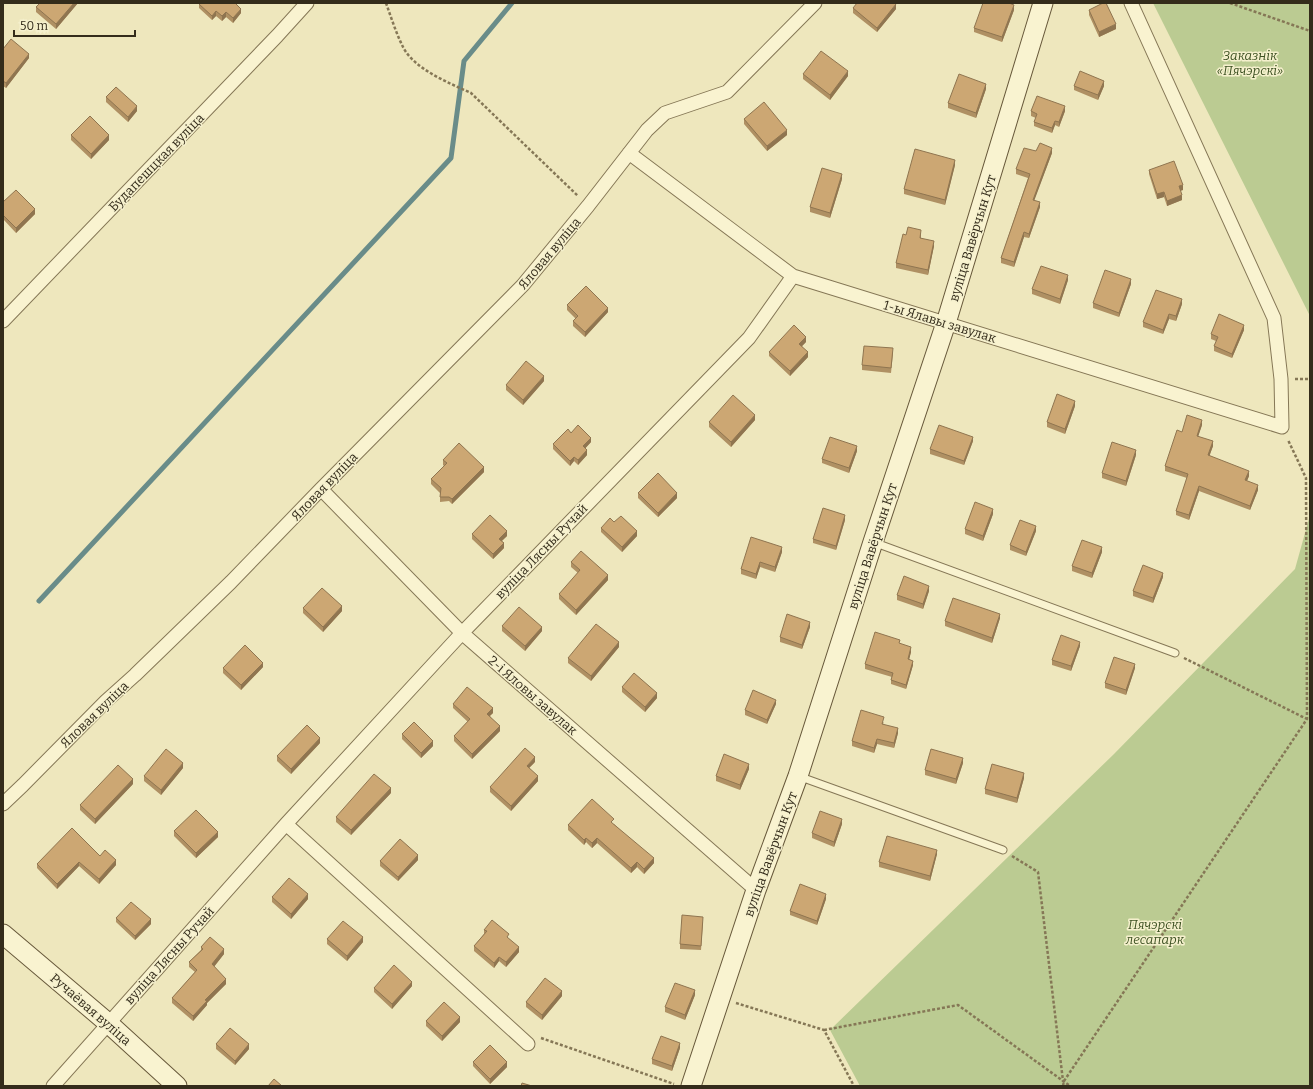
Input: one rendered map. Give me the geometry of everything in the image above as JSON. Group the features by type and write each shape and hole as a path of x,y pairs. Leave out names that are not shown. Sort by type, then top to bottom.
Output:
{"street":[{"name":"Будапешцкая вуліца","path":"3,321 308,3"},
{"name":"Яловая вуліца","path":"3,804 106,701 231,582 321,489 523,286 647,130 665,113 726,92 815,3"},
{"name":"вуліца Вавёрчын Кут","path":"691,1086 756,890 798,776 873,542 946,322 1044,3"},
{"path":"1131,3 1274,318 1281,379 1282,427"},
{"name":"1-ы Ялавы завулак","path":"629,153 793,276 1282,427"},
{"name":"вуліца Лясны Ручай","path":"53,1086 286,824 462,633 749,338 793,276"},
{"name":"2-і Яловы завулак","path":"321,489 462,633 756,890"},
{"path":"286,824 528,1044"},
{"name":"Ручаёвая вуліца","path":"3,934 108,1023 177,1086"}],"lane":[{"path":"873,542 1175,653"},
{"path":"798,776 1002,850"}],"path":[{"path":"386,3 403,48 416,64 451,84 471,93 588,206"},
{"path":"1230,3 1310,31"},
{"path":"1062,1086 1309,719 1306,478 1282,427"},
{"path":"1175,653 1309,719"},
{"path":"1002,850 1038,872 1064,1081"},
{"path":"720,999 824,1030 958,1005 1070,1086"},
{"path":"824,1030 854,1086"},
{"path":"528,1044 540,1038 680,1086"}],"green space":[{"name":"Заказнік «Пячэрскі»","path":"1153,3 1310,3 1310,316"},
{"name":"Пячэрскі лесапарк","path":"1310,515 1310,1086 860,1086 830,1030 1114,754 1295,569"}],"building":[{"path":"40,3 74,3 56,24 36,7"},
{"path":"199,3 235,3 241,9 233,18 226,12 222,16 216,11 212,16"},
{"path":"857,3 896,4 877,28 853,8"},
{"path":"983,3 1009,3 1014,5 1002,37 974,28"},
{"path":"1106,3 1116,24 1099,32 1089,10"},
{"path":"11,39 29,54 6,83 3,81 3,49"},
{"path":"821,51 848,71 830,95 803,74"},
{"path":"1080,71 1104,81 1098,95 1074,86"},
{"path":"959,74 986,84 976,113 948,103"},
{"path":"116,87 137,106 128,117 106,97"},
{"path":"1037,96 1065,106 1059,122 1055,121 1052,128 1034,122 1037,114 1031,111"},
{"path":"764,102 787,130 767,146 744,119"},
{"path":"90,116 109,135 91,154 71,135"},
{"path":"1040,143 1052,148 1033,200 1040,202 1029,234 1024,232 1014,262 1001,258 1030,174 1016,169 1024,148 1036,151"},
{"path":"915,149 955,160 945,200 904,189"},
{"path":"1174,161 1183,185 1179,186 1182,195 1167,201 1164,192 1157,194 1149,170"},
{"path":"822,168 842,174 830,213 810,207"},
{"path":"16,190 35,209 16,228 3,215 3,202"},
{"path":"908,227 921,230 920,238 934,241 928,270 896,263 903,234 906,235"},
{"path":"1041,266 1068,275 1060,299 1032,289"},
{"path":"1105,270 1131,279 1119,313 1093,303"},
{"path":"586,286 608,308 585,332 573,321 578,316 567,305"},
{"path":"1156,290 1182,299 1176,316 1169,314 1163,330 1143,322"},
{"path":"1219,314 1244,325 1232,354 1214,346 1218,337 1211,334"},
{"path":"794,325 806,337 799,344 808,352 790,371 769,352"},
{"path":"864,346 893,348 891,368 862,365"},
{"path":"526,361 544,376 523,400 506,385"},
{"path":"1057,394 1075,401 1065,429 1047,422"},
{"path":"733,395 755,415 731,442 709,422"},
{"path":"1187,415 1202,420 1197,436 1213,441 1208,455 1249,471 1245,480 1258,485 1250,506 1199,486 1189,515 1176,511 1188,474 1165,466 1177,430 1182,432"},
{"path":"578,425 591,438 583,446 587,450 578,460 574,457 570,461 553,444 568,429 571,433"},
{"path":"939,425 973,437 964,461 930,449"},
{"path":"830,437 857,446 849,468 822,459"},
{"path":"1112,442 1136,450 1126,481 1102,473"},
{"path":"459,443 484,467 452,499 449,497 440,497 441,488 431,479 447,463 443,460"},
{"path":"658,473 677,493 658,513 638,493"},
{"path":"975,502 993,509 983,536 965,529"},
{"path":"823,508 845,515 836,546 813,539"},
{"path":"490,515 507,531 499,539 504,543 493,554 472,534"},
{"path":"621,516 637,531 622,547 601,528 610,518 614,522"},
{"path":"1020,520 1036,526 1026,552 1010,545"},
{"path":"751,537 782,547 775,567 760,562 756,574 741,569"},
{"path":"1082,540 1102,547 1092,573 1072,566"},
{"path":"581,551 608,575 576,610 559,594 580,570 571,562"},
{"path":"1143,565 1163,573 1153,598 1133,591"},
{"path":"904,576 929,586 923,604 897,595"},
{"path":"322,588 342,606 323,627 303,608"},
{"path":"953,598 1000,614 992,638 945,621"},
{"path":"519,607 542,627 525,646 502,626"},
{"path":"787,614 810,622 802,645 780,637"},
{"path":"596,624 619,642 591,676 568,658"},
{"path":"875,632 900,640 899,643 911,647 908,659 913,661 906,685 891,680 893,673 865,664"},
{"path":"1061,635 1080,642 1071,666 1052,660"},
{"path":"245,645 263,663 241,685 223,668"},
{"path":"1114,657 1135,664 1126,690 1105,683"},
{"path":"634,673 657,693 645,707 622,687"},
{"path":"467,687 493,708 487,714 500,726 472,754 454,736 470,719 453,704"},
{"path":"753,690 776,700 767,720 745,710"},
{"path":"861,710 884,717 882,724 898,728 894,743 877,739 874,748 852,741"},
{"path":"414,722 433,741 421,753 402,734"},
{"path":"307,725 320,738 291,769 277,756"},
{"path":"525,748 535,757 527,766 538,776 511,806 490,787"},
{"path":"166,749 183,763 161,790 144,776"},
{"path":"931,749 963,758 956,779 925,770"},
{"path":"724,754 749,764 740,785 716,776"},
{"path":"992,764 1024,773 1017,798 985,789"},
{"path":"118,765 133,779 95,819 80,805"},
{"path":"374,774 391,788 351,830 336,817"},
{"path":"592,799 614,819 611,822 654,858 644,869 637,862 631,868 597,838 592,843 586,838 584,840 568,825"},
{"path":"196,810 218,832 196,853 174,831"},
{"path":"820,811 842,819 834,842 812,833"},
{"path":"72,828 100,856 105,850 116,860 99,879 79,862 57,884 37,864"},
{"path":"887,836 937,850 930,876 879,862"},
{"path":"400,839 418,855 398,877 380,861"},
{"path":"289,878 308,894 291,914 272,897"},
{"path":"800,884 826,894 817,921 790,911"},
{"path":"131,902 151,919 135,936 116,918"},
{"path":"682,915 703,917 701,946 680,944"},
{"path":"492,920 509,934 507,937 519,947 506,962 499,957 494,963 474,946 487,931 484,930"},
{"path":"343,921 363,937 347,956 327,939"},
{"path":"210,937 224,949 212,964 226,979 205,1000 207,1001 193,1016 172,998 197,970 189,962 203,949 201,947"},
{"path":"394,965 412,982 392,1004 374,988"},
{"path":"545,978 562,991 542,1015 526,1002"},
{"path":"675,983 695,990 685,1015 665,1007"},
{"path":"444,1002 460,1017 442,1036 426,1021"},
{"path":"230,1028 249,1044 235,1061 216,1044"},
{"path":"661,1036 680,1043 672,1066 652,1059"},
{"path":"490,1045 507,1062 490,1079 473,1062"},
{"path":"274,1079 282,1086 268,1086"},
{"path":"522,1083 532,1086 521,1086"}],"waterway":[{"path":"39,601 451,158 464,61 512,3"}]}
